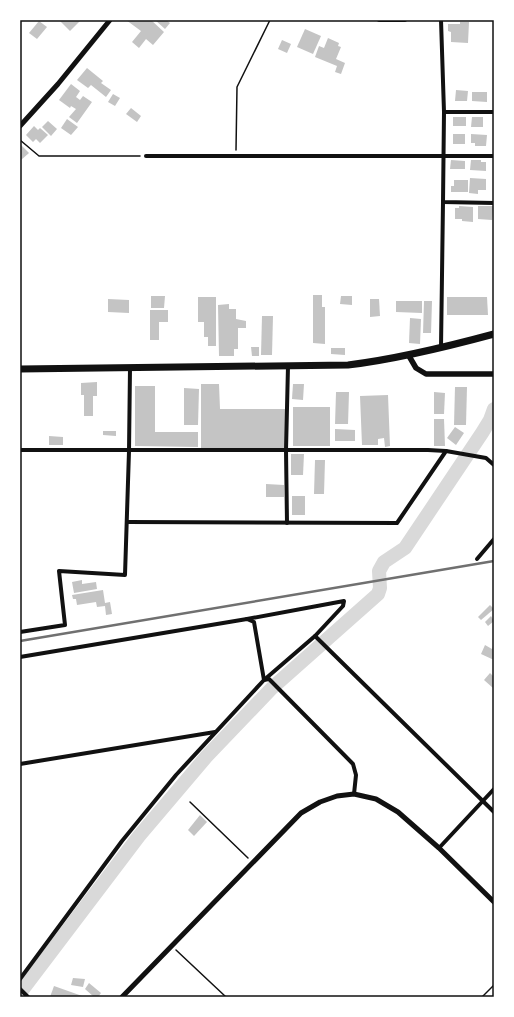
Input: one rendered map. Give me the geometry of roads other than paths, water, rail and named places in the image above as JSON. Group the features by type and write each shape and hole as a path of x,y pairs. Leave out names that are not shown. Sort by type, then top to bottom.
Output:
{"highway":[{"path":"20,369 348,365 409,356 494,334"}],"main road":[{"path":"409,356 416,368 426,374 494,374"}],"street":[{"path":"20,126 58,84 110,20"},
{"path":"379,20 405,20"},
{"path":"441,20 444,112 441,348"},
{"path":"444,112 494,112"},
{"path":"146,156 494,156"},
{"path":"443,202 494,203"},
{"path":"287,523 286,450 288,366"},
{"path":"20,632 65,625 59,572 125,575 130,451 130,368"},
{"path":"20,450 428,450 486,458 494,465"},
{"path":"128,522 397,523 446,452"},
{"path":"477,559 494,539"},
{"path":"20,657 247,619 344,601 343,606 315,636 264,680 176,775 122,841 20,980"},
{"path":"247,619 254,622 264,680"},
{"path":"315,636 494,812"},
{"path":"264,680 269,679 353,764 356,774 354,794"},
{"path":"20,764 215,732"},
{"path":"439,848 494,789"},
{"path":"122,997 301,813 320,802 337,796 354,794 376,799 398,812 439,848 494,902"},
{"path":"20,989 28,997"}],"waterway":[{"path":"20,993 139,836 206,757 272,688 378,594 380,588 379,571 384,562 405,548 482,433 490,420 494,409"}],"railway":[{"path":"20,641 494,561"}]}
